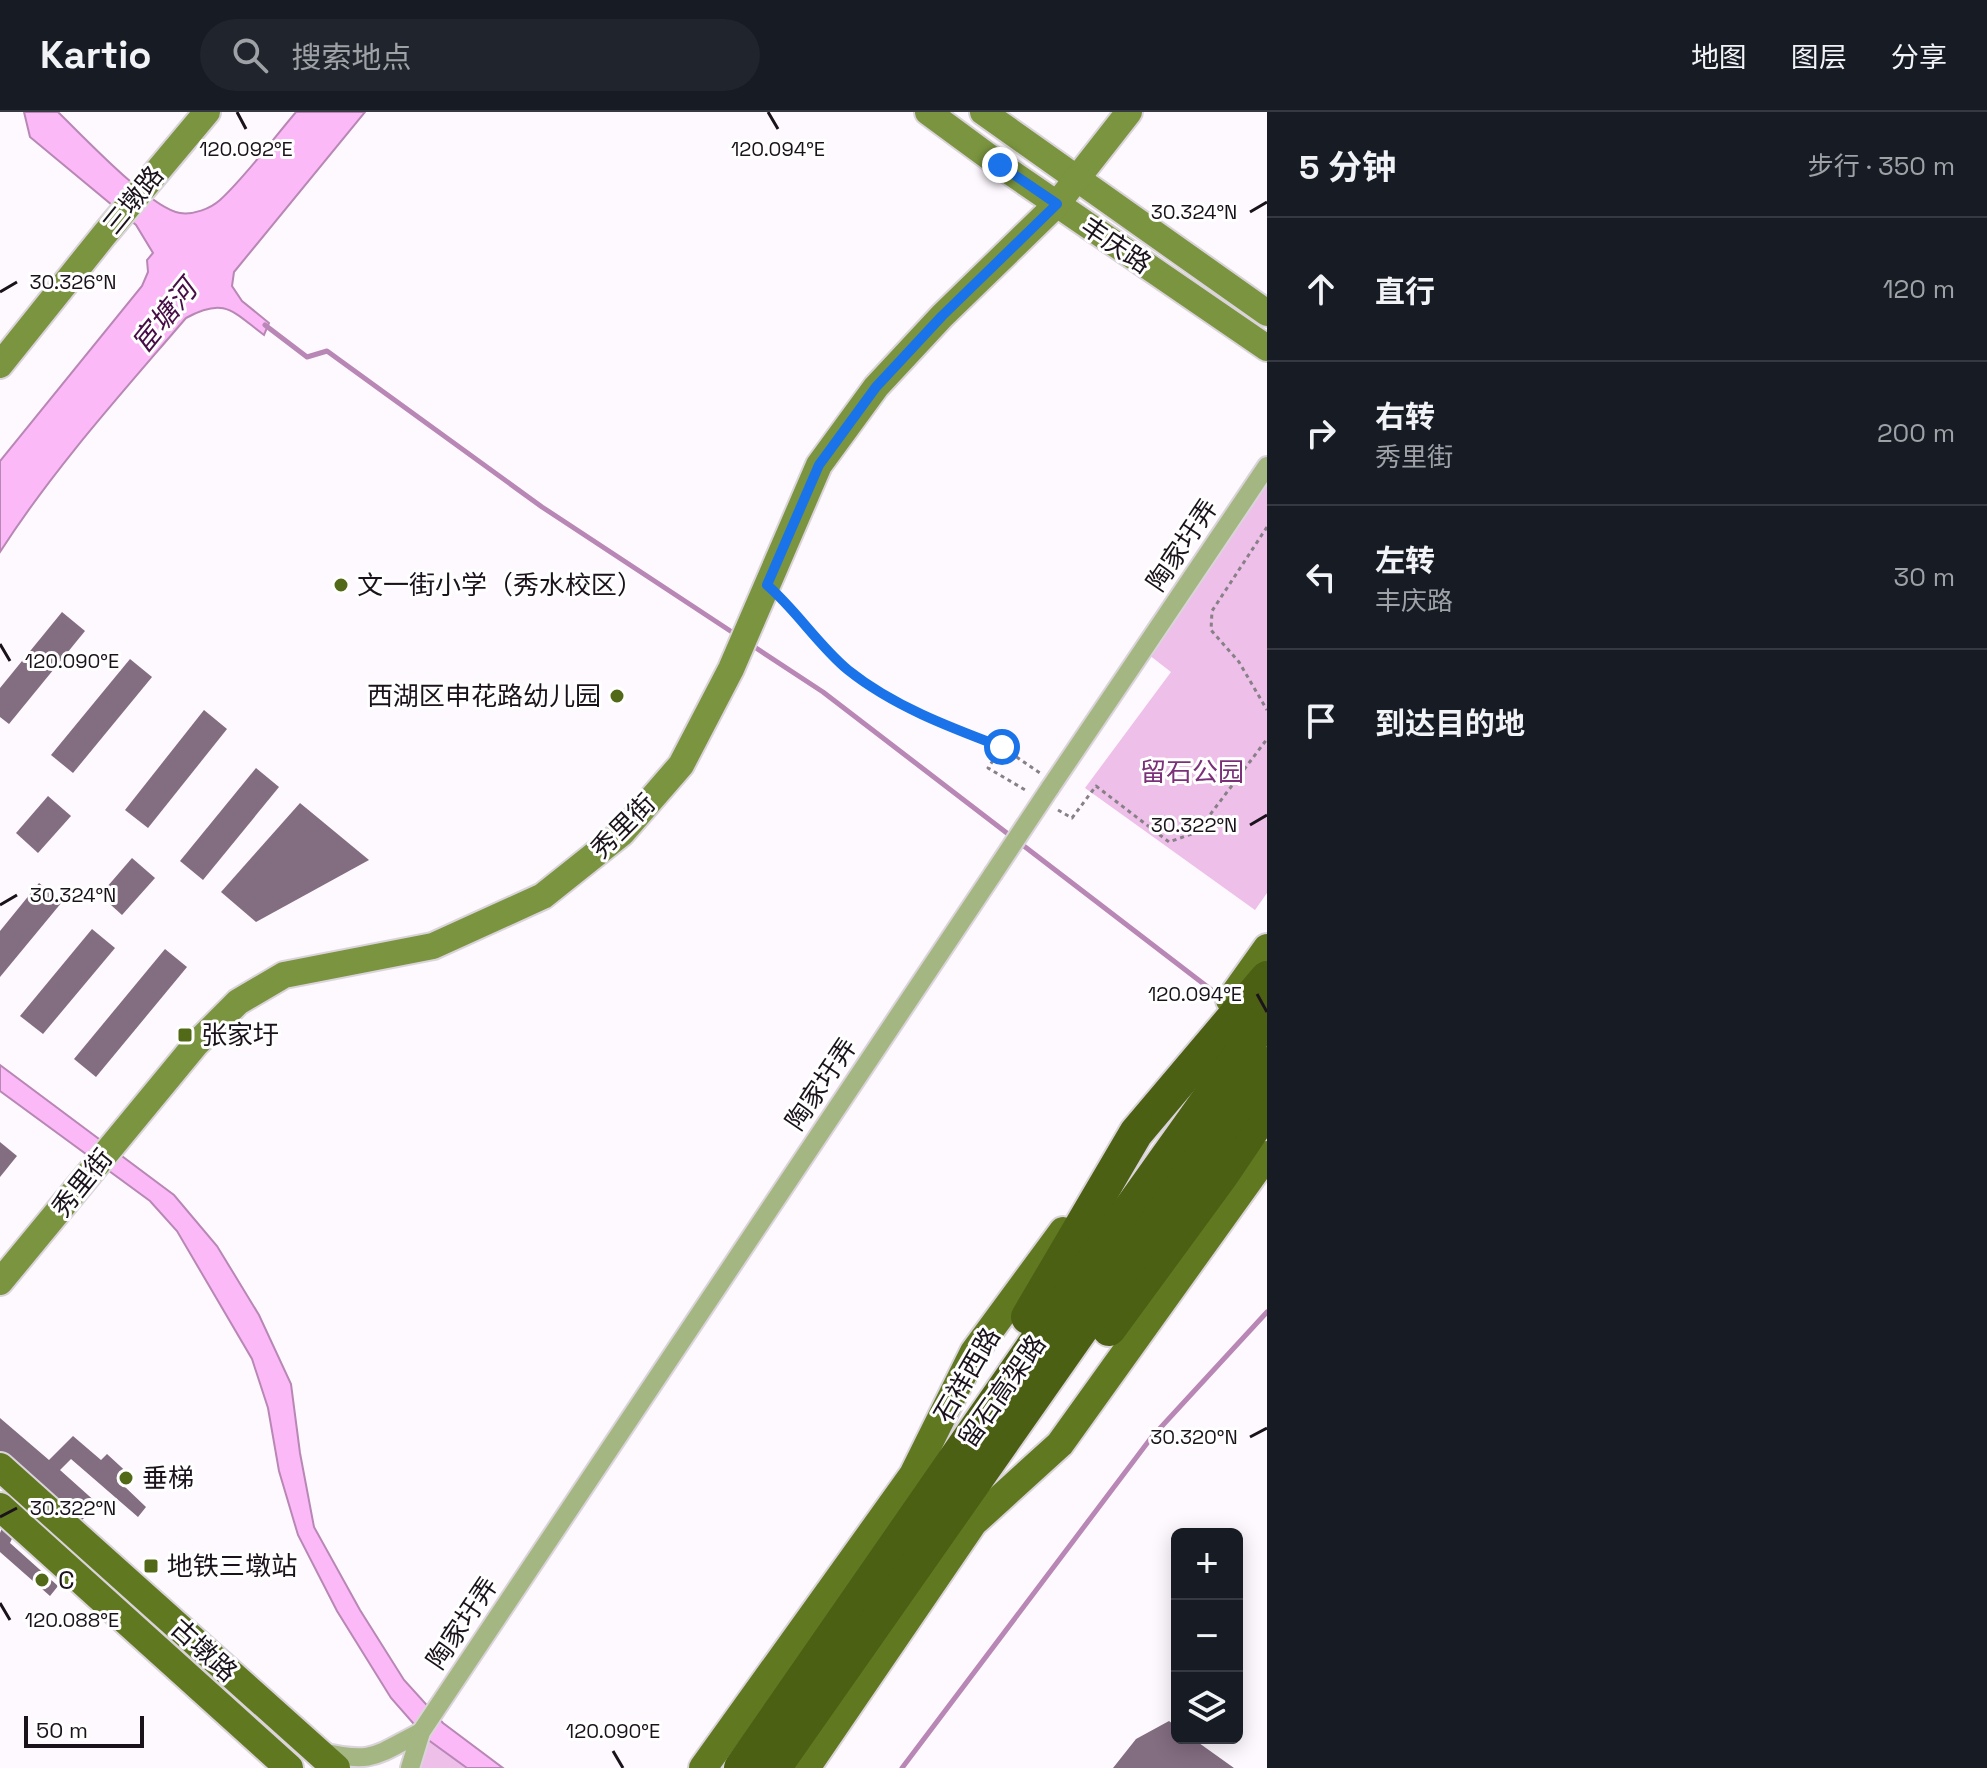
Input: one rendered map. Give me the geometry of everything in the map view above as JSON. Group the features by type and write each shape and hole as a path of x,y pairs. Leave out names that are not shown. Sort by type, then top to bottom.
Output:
{"highway":[{"path":"948,1516 982,1383 1033,1310 1136,1133 1252,1011"},
{"name":"留石高架路","path":"774,1768 948,1516 1066,1299 1252,1011"},
{"path":"948,1516 1048,1408 1139,1289 1265,1111"},
{"name":"留石高架路","path":"741,1768 948,1516"}],"main road":[{"path":"1252,1011 1267,948"},
{"name":"石祥西路","path":"703,1768 913,1475 974,1352 1136,1133"},
{"path":"806,1768 948,1516 1060,1444 1267,1156"},
{"name":"古墩路","path":"0,1467 326,1759"},
{"name":"古墩路","path":"0,1507 289,1768"}],"street":[{"name":"三墩路","path":"0,365 207,112"},
{"name":"丰庆路","path":"928,112 1267,348"},
{"name":"丰庆路","path":"983,112 1267,313"},
{"name":"秀里街","path":"0,1282 196,1044 238,1002 284,975 433,946 543,896 622,833 681,765 731,669 819,465 876,387 942,316 1057,204 1129,112"},
{"name":"陶家圩弄","path":"410,1768 421,1732 443,1697 1267,466"},
{"path":"326,1759 377,1755 421,1732"}],"path":[{"path":"1267,527 1212,611 1211,630 1239,662 1267,710"},
{"path":"765,590 790,605 849,670 901,704 949,728 1002,747 1052,785"},
{"path":"1072,818 1096,786 1169,842 1197,832 1267,739"},
{"path":"988,768 1002,747"}],"green space":[{"name":"留石公园","path":"1267,463 1267,893 1255,910 1085,788 1171,672 1144,651"},
{"path":"427,1739 467,1768 413,1768"}],"water":[{"name":"宦塘河","path":"24,112 58,112 152,199 167,208 185,213 201,211 220,200 296,112 365,112 234,272 232,286 242,301 269,323 264,335 236,314 219,308 210,308 186,318 65,461 0,552 0,461 142,286 148,272 147,260 153,253 136,225 30,137"},
{"path":"0,1065 174,1195 217,1246 259,1315 291,1384 314,1527 360,1610 404,1680 443,1723 503,1768 467,1768 427,1739 391,1698 337,1611 298,1535 279,1471 268,1408 252,1359 177,1231 150,1201 0,1091"}],"building":[{"path":"62,612 85,631 9,724 0,717 0,688"},
{"path":"130,659 152,677 73,773 51,755"},
{"path":"204,710 227,729 148,828 125,810"},
{"path":"256,768 279,787 203,880 180,861"},
{"path":"48,796 71,816 38,853 16,833"},
{"path":"300,803 369,860 256,922 221,892"},
{"path":"132,858 155,878 122,915 100,895"},
{"path":"39,883 62,902 0,977 0,931"},
{"path":"92,929 115,948 43,1034 20,1016"},
{"path":"165,949 187,967 96,1077 74,1059"},
{"path":"0,1142 17,1156 0,1177"},
{"path":"0,1418 49,1460 73,1436 101,1460 107,1454 132,1477 124,1486 146,1507 138,1517 71,1459 60,1470 98,1504 65,1537 28,1503 10,1543 58,1586 50,1596 0,1552 0,1533 16,1493 0,1478"},
{"path":"1169,1721 1171,1744 1200,1744 1234,1768 1113,1768 1136,1739"}],"waterway":[{"path":"265,325 307,357 327,351 542,507 738,636"},
{"path":"750,644 823,692 1012,837"},
{"path":"1020,843 1222,998"},
{"path":"902,1768 1151,1438 1267,1312"}],"place":[{"name":"文一街小学（秀水校区）","path":"341,585"},
{"name":"西湖区申花路幼儿园","path":"617,696"},
{"name":"张家圩","path":"185,1035"},
{"name":"垂梯","path":"126,1478"},
{"name":"地铁三墩站","path":"151,1566"},
{"name":"C","path":"42,1580"}],"route":[{"path":"1000,165 1057,204 942,316 876,387 819,465 767,585 790,605 849,670 901,704 949,728 1002,747"}]}
